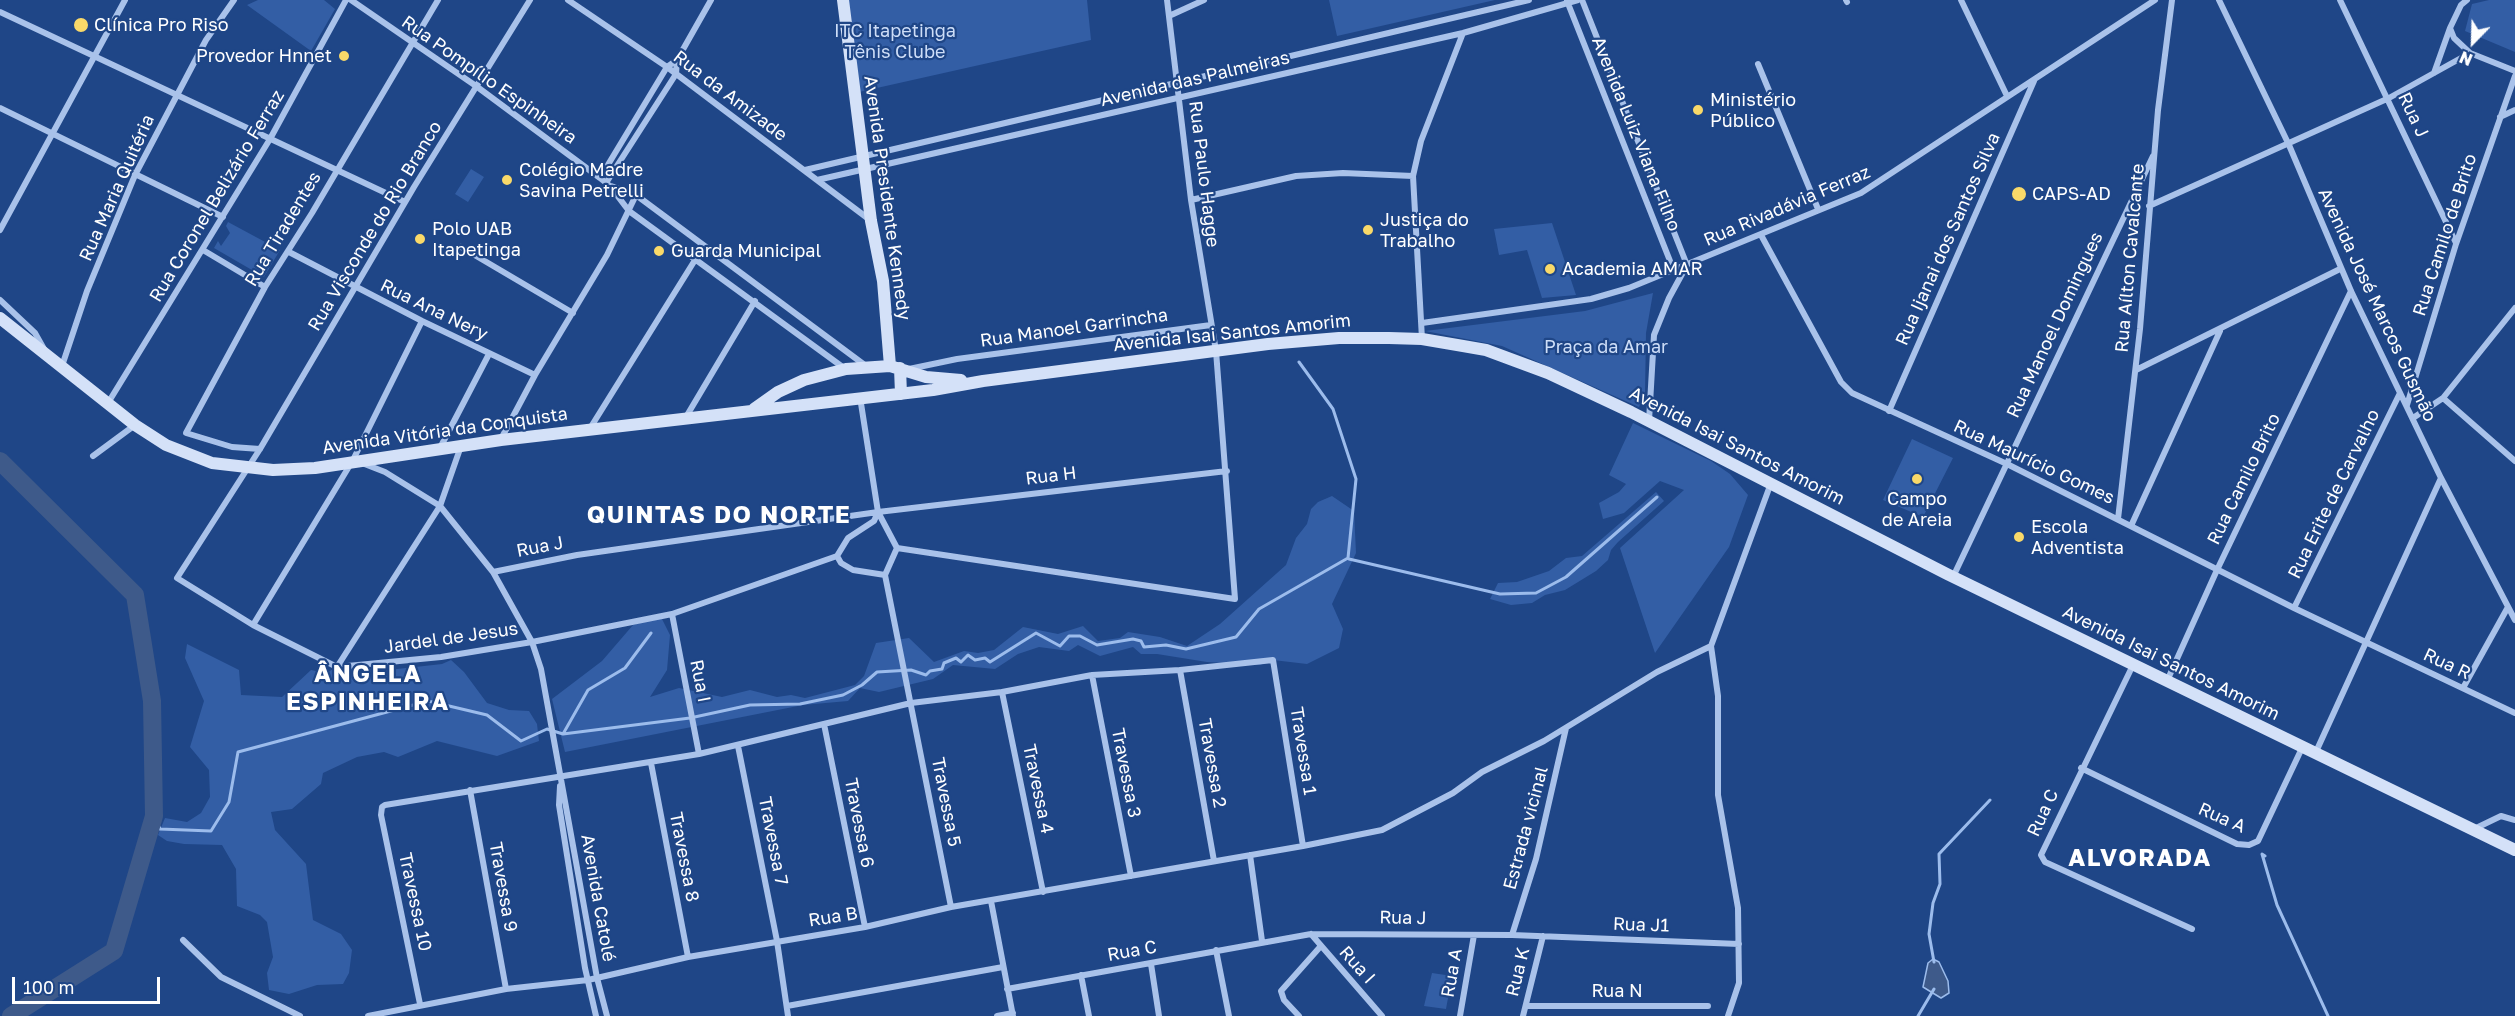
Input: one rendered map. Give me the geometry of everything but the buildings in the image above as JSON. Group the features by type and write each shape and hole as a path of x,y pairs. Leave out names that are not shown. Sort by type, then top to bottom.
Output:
{"main road":[{"name":"Avenida Presidente Kennedy","path":"843,0 871,221 901,394"},
{"name":"Avenida Vitória da Conquista","path":"0,318 135,425 166,445 192,456 247,469 315,468 353,460 461,445 754,409 882,396"},
{"name":"Avenida Isai Santos Amorim","path":"882,396 1216,351 1339,338 1422,339 1486,350 1548,373 1649,422 1953,577 2515,850"},
{"path":"754,409 778,392 804,380 867,366 898,368 926,377 983,381"}],"street":[{"path":"0,230 125,0"},
{"name":"Rua Maria Quitéria","path":"62,366 87,291 135,175 215,23 234,0"},
{"name":"Rua Coronel Belizário Ferraz","path":"108,404 270,140 346,0"},
{"name":"Rua Pompílio Espinheira","path":"351,0 412,45 476,86 600,178 608,184 629,211 846,369"},
{"name":"Rua Tiradentes","path":"260,449 232,447 186,433 265,287 289,252 438,0"},
{"name":"Rua Visconde do Rio Branco","path":"253,625 177,578 260,449 405,202 530,0"},
{"name":"Rua da Amizade","path":"568,0 667,67 871,221"},
{"path":"608,184 676,74 677,60 711,0"},
{"name":"Rua Paulo Hagge","path":"1167,0 1191,200 1216,351"},
{"path":"1170,16 1204,0"},
{"name":"Avenida das Palmeiras","path":"818,180 865,161 1177,83 1529,0"},
{"name":"Avenida das Palmeiras","path":"805,170 865,161 1180,98 1463,33 1580,0"},
{"name":"Avenida Luiz Viana Filho","path":"1580,0 1687,266"},
{"path":"1961,0 2007,96"},
{"name":"Rua Rivadávia Ferraz","path":"1422,324 1591,299 1629,288 1861,193 2155,0"},
{"name":"Rua Aílton Cavalcante","path":"2118,519 2136,370 2154,153 2172,0"},
{"name":"Avenida José Marcos Gusmão","path":"2219,0 2289,145 2350,291 2407,405 2440,478 2515,620"},
{"name":"Rua J","path":"2340,0 2389,98 2456,244"},
{"path":"2434,73 2460,5 2467,0"},
{"name":"Avenida Luiz Viana Filho","path":"1568,2 1674,271"},
{"path":"0,12 405,202"},
{"path":"2450,28 2454,38 2470,53 2515,71"},
{"path":"1422,339 1413,176 1425,131 1463,33"},
{"path":"2149,206 2289,145 2389,98 2470,53"},
{"path":"600,178 667,67 677,60"},
{"path":"1758,64 1818,209"},
{"name":"Rua Camilo de Brito","path":"2407,405 2456,244 2515,76"},
{"name":"Rua Ijanai dos Santos Silva","path":"1889,411 2034,80"},
{"path":"0,108 223,218"},
{"path":"2500,117 2515,110"},
{"name":"Rua Manoel Domingues","path":"1953,577 2154,153"},
{"path":"1191,200 1296,176 1343,173 1413,176"},
{"name":"Rua Pompílio Espinheira","path":"608,184 636,195 867,366"},
{"path":"501,440 636,195"},
{"name":"Rua Maurício Gomes","path":"1761,235 1840,382 1852,393 2007,464 2366,642"},
{"path":"461,247 573,313"},
{"path":"203,250 265,287"},
{"name":"Rua Ana Nery","path":"289,252 356,288 535,375"},
{"path":"589,430 695,260"},
{"path":"1649,422 1654,335 1687,266"},
{"path":"2136,370 2340,269"},
{"path":"1674,271 1682,273"},
{"name":"Rua Camilo Brito","path":"2167,681 2217,570 2350,291"},
{"name":"Avenida Vitória da Conquista","path":"0,300 35,333 46,355"},
{"path":"685,418 755,301"},
{"path":"2413,418 2443,398 2515,308"},
{"path":"422,321 353,460 253,625 337,667 440,506 461,445"},
{"name":"Rua Manoel Garrincha","path":"898,368 1211,325"},
{"path":"2131,526 2220,330"},
{"path":"897,548 1234,599 1227,471 1216,351"},
{"path":"440,448 489,354"},
{"name":"Rua Erite de Carvalho","path":"2294,608 2400,393"},
{"path":"860,397 878,512 897,548"},
{"path":"2443,398 2515,461"},
{"path":"93,456 135,425"},
{"name":"Avenida Catolé","path":"353,460 385,472 440,506 506,591 532,642 541,669 597,978 607,1016"},
{"name":"Rua H","path":"878,512 1227,471"},
{"path":"2315,754 2440,478"},
{"path":"1728,1016 1739,983 1736,889 1718,795 1718,696 1711,646 1771,483"},
{"path":"878,512 874,521 848,538 837,556 841,563 853,570 885,575 897,548"},
{"name":"Rua J","path":"493,572 577,555 878,512"},
{"name":"Jardel de Jesus","path":"337,667 441,657 532,642 672,614 837,556"},
{"name":"Travessa 5","path":"885,575 951,907"},
{"path":"2463,688 2508,607"},
{"name":"Rua I","path":"672,614 699,754"},
{"name":"Rua R","path":"2366,642 2515,713"},
{"name":"Rua B","path":"368,1016 506,989 588,980 688,957 864,927 951,907 1303,846 1382,830 1453,794 1482,772 1566,728 1657,672 1711,646"},
{"name":"Travessa 1","path":"1180,670 1273,660 1303,846"},
{"name":"Rua C","path":"2134,664 2081,768 2042,851 2042,858 2192,929"},
{"path":"470,790 699,754 911,704 1002,692 1092,675 1180,670"},
{"name":"Travessa 2","path":"1180,670 1214,861"},
{"name":"Travessa 3","path":"1092,675 1131,876"},
{"name":"Travessa 4","path":"1002,692 1043,892"},
{"name":"Travessa 6","path":"824,724 864,927"},
{"name":"Estrada vicinal","path":"1512,935 1536,859 1566,728"},
{"name":"Travessa 7","path":"738,746 777,941 788,1016"},
{"name":"Rua A","path":"2081,768 2237,844 2249,845 2258,841 2302,748"},
{"name":"Travessa 8","path":"651,763 688,957"},
{"name":"Avenida Catolé","path":"561,785 559,805 596,1016"},
{"name":"Travessa 10","path":"420,1004 381,815 382,807 470,790"},
{"name":"Travessa 9","path":"470,790 506,989"},
{"path":"2473,830 2501,816 2515,820"},
{"path":"1250,855 1262,941"},
{"path":"991,901 1013,1014 997,1016"},
{"name":"Rua J","path":"1262,941 1311,934 1543,936"},
{"name":"Rua I","path":"1311,934 1382,1016"},
{"name":"Rua A","path":"1460,1016 1474,935"},
{"name":"Rua J1","path":"1543,936 1738,944"},
{"name":"Rua K","path":"1523,1016 1543,936"},
{"path":"183,940 221,977 300,1016"},
{"name":"Rua C","path":"1007,988 1151,964 1262,941"},
{"path":"1299,1016 1284,1000 1281,991 1320,947"},
{"path":"1216,951 1229,1016"},
{"path":"1151,964 1160,1016"},
{"path":"787,1006 1003,967"},
{"path":"1081,975 1089,1016"},
{"name":"Rua N","path":"1526,1006 1708,1006"}],"green space":[{"path":"258,0 324,0 335,9 311,51 247,5"},
{"name":"ITC Itapetinga Tênis Clube","path":"846,0 1087,0 1091,40 859,92"},
{"path":"1329,0 1495,0 1337,36"},
{"path":"2489,0 2515,0 2515,52 2465,31 2472,4"},
{"path":"471,169 484,177 468,202 455,194"},
{"path":"228,222 280,250 264,277 214,248 218,241 221,246 230,233 226,226"},
{"name":"Academia AMAR","path":"1552,223 1576,295 1542,298 1527,250 1499,255 1494,229"},
{"name":"Praça da Amar","path":"1653,293 1646,333 1645,393 1639,407 1502,346 1425,331 1585,311"},
{"path":"1633,423 1711,461 1730,474 1748,495 1729,547 1655,653 1620,548 1684,490 1660,481 1624,513 1603,519 1599,503 1619,492 1626,484 1609,475"},
{"name":"Campo de Areia","path":"1912,439 1953,458 1923,517 1883,500"},
{"path":"1656,492 1664,501 1618,542 1611,550 1608,560 1596,571 1565,590 1545,595 1532,603 1511,605 1490,599 1498,583 1517,582 1549,571 1566,558 1582,556"},
{"path":"1332,496 1354,511 1356,553 1332,604 1343,629 1339,648 1307,664 1273,660 1260,665 1207,662 1157,654 1141,654 1133,647 1100,656 1078,645 1069,651 1039,647 1018,654 995,669 953,665 933,679 879,692 860,688 848,701 803,705 565,752 552,699 602,661 633,625 661,617 670,635 667,670 650,697 679,688 722,697 750,690 777,697 791,695 805,698 855,685 864,676 876,643 909,638 934,662 964,651 978,653 994,650 1023,627 1058,634 1083,626 1098,641 1120,638 1128,632 1160,637 1187,646 1220,624 1286,565 1296,538 1307,524 1311,509 1318,502"},
{"path":"187,644 239,670 241,695 282,697 311,670 326,673 337,667 341,659 345,664 379,671 442,664 451,660 464,672 487,703 509,710 529,711 537,724 539,741 497,756 437,741 398,757 384,752 357,757 323,773 321,784 292,809 271,812 275,830 306,864 313,920 341,934 352,950 349,973 343,984 317,985 289,994 269,990 267,973 273,957 267,922 260,915 237,906 236,869 222,845 184,844 167,841 158,835 165,818 187,822 201,813 210,797 209,770 190,747 204,701 185,658"},
{"path":"1432,973 1452,976 1446,1009 1424,1006"}],"shaded area":[{"path":"1933,959 1939,962 1948,981 1949,993 1941,998 1923,987 1928,963"}],"waterway":[{"path":"563,734 690,718 750,705 800,704 843,695 862,685 877,672 911,670 926,675 930,671 942,669 944,663 956,658 961,662 968,655 975,660 985,658 990,662 1036,633 1060,646 1069,636 1080,636 1097,645 1133,639 1141,641 1144,647 1166,645 1186,649 1236,637 1259,609 1348,558 1356,479 1333,409 1299,362"},
{"path":"0,461 135,595 152,701 154,816 114,951 11,1016"},
{"path":"1349,559 1500,594 1536,593 1566,577 1657,497"},
{"path":"154,816 160,829 211,831 229,802 238,752 428,701 487,715 521,741 547,729 563,734 588,690 625,668 651,633"},
{"path":"1934,962 1929,934 1933,903 1940,884 1939,854 1990,800"},
{"path":"2265,856 2262,854 2277,905 2328,1016"},
{"path":"1918,1016 1934,989"}],"place":[{"name":"Clínica Pro Riso","path":"81,25"},
{"name":"Provedor Hnnet","path":"344,56"},
{"name":"Ministério Público","path":"1698,110"},
{"name":"Colégio Madre Savina Petrelli","path":"507,180"},
{"name":"CAPS-AD","path":"2019,194"},
{"name":"Justiça do Trabalho","path":"1368,230"},
{"name":"Polo UAB Itapetinga","path":"420,239"},
{"name":"Guarda Municipal","path":"659,251"},
{"name":"Academia AMAR","path":"1550,269"},
{"name":"Campo de Areia","path":"1917,479"},
{"name":"Escola Adventista","path":"2019,537"}],"district":[{"name":"QUINTAS DO NORTE","path":"719,515"},
{"name":"ÂNGELA ESPINHEIRA","path":"368,688"},
{"name":"ALVORADA","path":"2140,858"}]}
